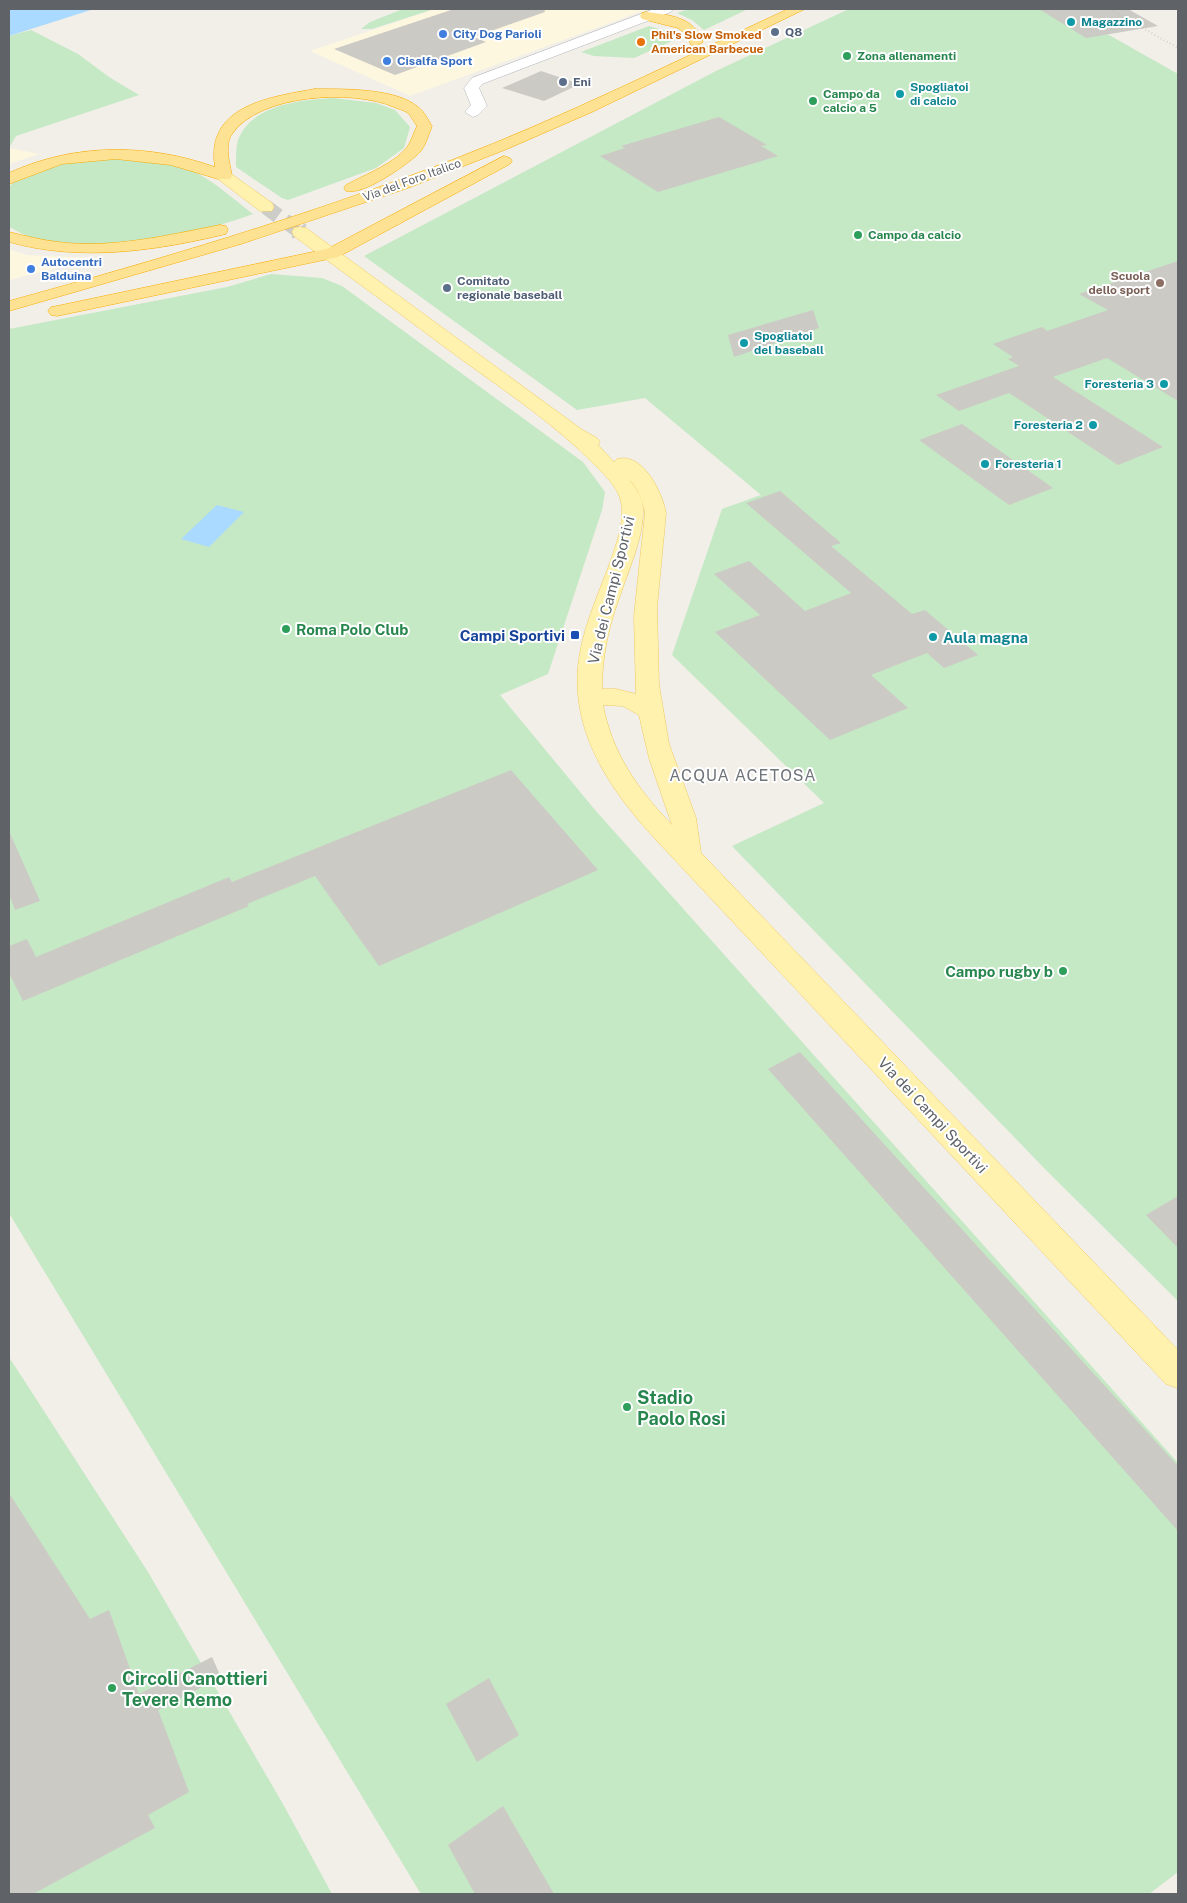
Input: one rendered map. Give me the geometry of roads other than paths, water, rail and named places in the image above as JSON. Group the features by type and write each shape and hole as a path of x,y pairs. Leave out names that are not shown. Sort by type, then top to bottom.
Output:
{"highway":[{"path":"681,49 768,9"},
{"name":"Via del Foro Italico","path":"9,306 161,264 364,198 474,157 610,98 798,9"},
{"path":"647,16 678,22 694,35 696,42"},
{"name":"Via del Foro Italico","path":"9,292 255,221 343,193 504,130 650,64"},
{"path":"9,179 31,168 64,159 121,155 181,162 224,176 220,149 225,132 243,114 270,102 312,94 356,92 394,100 417,114 423,126 420,142 391,166 343,193"},
{"path":"9,320 332,253 528,148 610,98"},
{"path":"9,237 54,246 116,246 195,235 255,221"}],"main road":[{"path":"224,176 266,207"},
{"name":"Via dei Campi Sportivi","path":"300,232 332,253 574,433 627,466 643,482 655,504 656,531 649,572 645,642 652,713 661,758 684,818 689,838 688,856"},
{"name":"Via dei Campi Sportivi","path":"574,433 622,485 631,503 627,534 593,647 590,668 593,722 606,755 621,780 653,823 688,856 1178,1373"},
{"path":"591,698 613,696 631,699 644,705 652,713"}],"street":[{"path":"473,112 478,106 470,88 477,81 666,9"}],"water":[{"path":"9,9 94,9 9,36"},
{"path":"217,505 244,512 209,547 181,539"}],"tunnel":[{"path":"266,207 299,231"}],"railway":[{"path":"1109,9 1178,48"}],"place":[{"name":"Magazzino","path":"1071,22"},
{"name":"Q8","path":"775,32"},
{"name":"City Dog Parioli","path":"443,34"},
{"name":"Phil's Slow Smoked American Barbecue","path":"641,42"},
{"name":"Zona allenamenti","path":"847,56"},
{"name":"Cisalfa Sport","path":"387,61"},
{"name":"Eni","path":"563,82"},
{"name":"Spogliatoi di calcio","path":"900,94"},
{"name":"Campo da calcio a 5","path":"813,101"},
{"name":"Campo da calcio","path":"858,235"},
{"name":"Autocentri Balduina","path":"31,269"},
{"name":"Scuola dello sport","path":"1160,283"},
{"name":"Comitato regionale baseball","path":"447,288"},
{"name":"Spogliatoi del baseball","path":"744,343"},
{"name":"Foresteria 3","path":"1164,384"},
{"name":"Foresteria 2","path":"1093,425"},
{"name":"Foresteria 1","path":"985,464"},
{"name":"Roma Polo Club","path":"286,629"},
{"name":"Campi Sportivi","path":"575,635"},
{"name":"Aula magna","path":"933,637"},
{"name":"Campo rugby b","path":"1063,971"},
{"name":"Stadio Paolo Rosi","path":"627,1407"},
{"name":"Circoli Canottieri Tevere Remo","path":"112,1688"}],"district":[{"name":"ACQUA ACETOSA","path":"743,775"}]}
